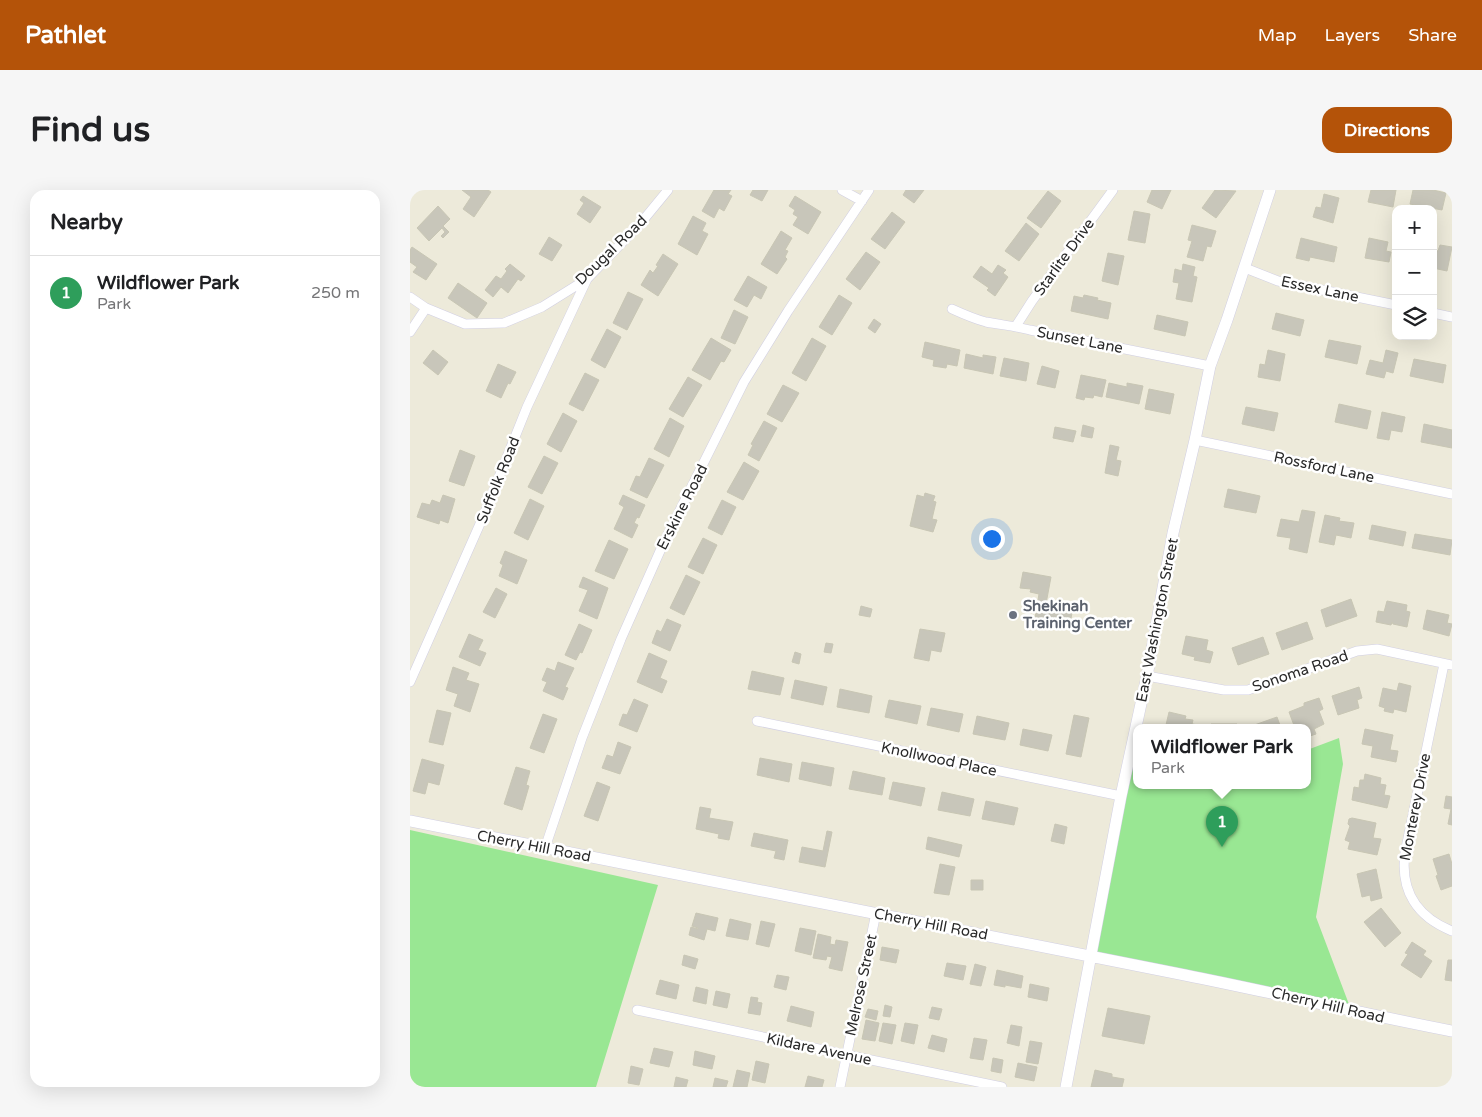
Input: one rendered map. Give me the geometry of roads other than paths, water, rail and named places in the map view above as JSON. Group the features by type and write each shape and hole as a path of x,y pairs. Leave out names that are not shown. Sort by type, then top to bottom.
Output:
{"street":[{"name":"Dougal Road","path":"410,297 426,308 465,324 504,323 542,307 586,279 640,224 668,190"},
{"path":"842,190 862,201"},
{"name":"Erskine Road","path":"545,848 582,738 621,639 664,542 744,382 788,311 869,190"},
{"name":"Starlite Drive","path":"1016,326 1113,190"},
{"name":"East Washington Street","path":"1137,724 1173,533 1210,366 1245,268 1270,190"},
{"name":"Essex Lane","path":"1245,268 1278,281 1392,304"},
{"name":"Suffolk Road","path":"410,682 528,407 586,279"},
{"path":"410,332 426,308"},
{"name":"Sunset Lane","path":"952,309 987,322 1016,326 1210,366"},
{"path":"1437,314 1452,317"},
{"name":"Rossford Lane","path":"1195,440 1452,494"},
{"name":"Sonoma Road","path":"1147,676 1224,690 1248,690 1357,652 1377,649 1448,665"},
{"name":"Monterey Drive","path":"1448,665 1405,853 1404,870 1409,893 1419,909 1430,920 1452,931"},
{"name":"Knollwood Place","path":"756,721 1121,796"},
{"name":"East Washington Street","path":"1066,1087 1133,741"},
{"name":"Cherry Hill Road","path":"410,821 1092,956 1452,1031"},
{"name":"Melrose Street","path":"840,1087 876,913"},
{"name":"Kildare Avenue","path":"637,1010 1002,1087"}],"place":[{"name":"Shekinah Training Center","path":"1013,615"},
{"name":"Wildflower Park","path":"1222,847"}]}
